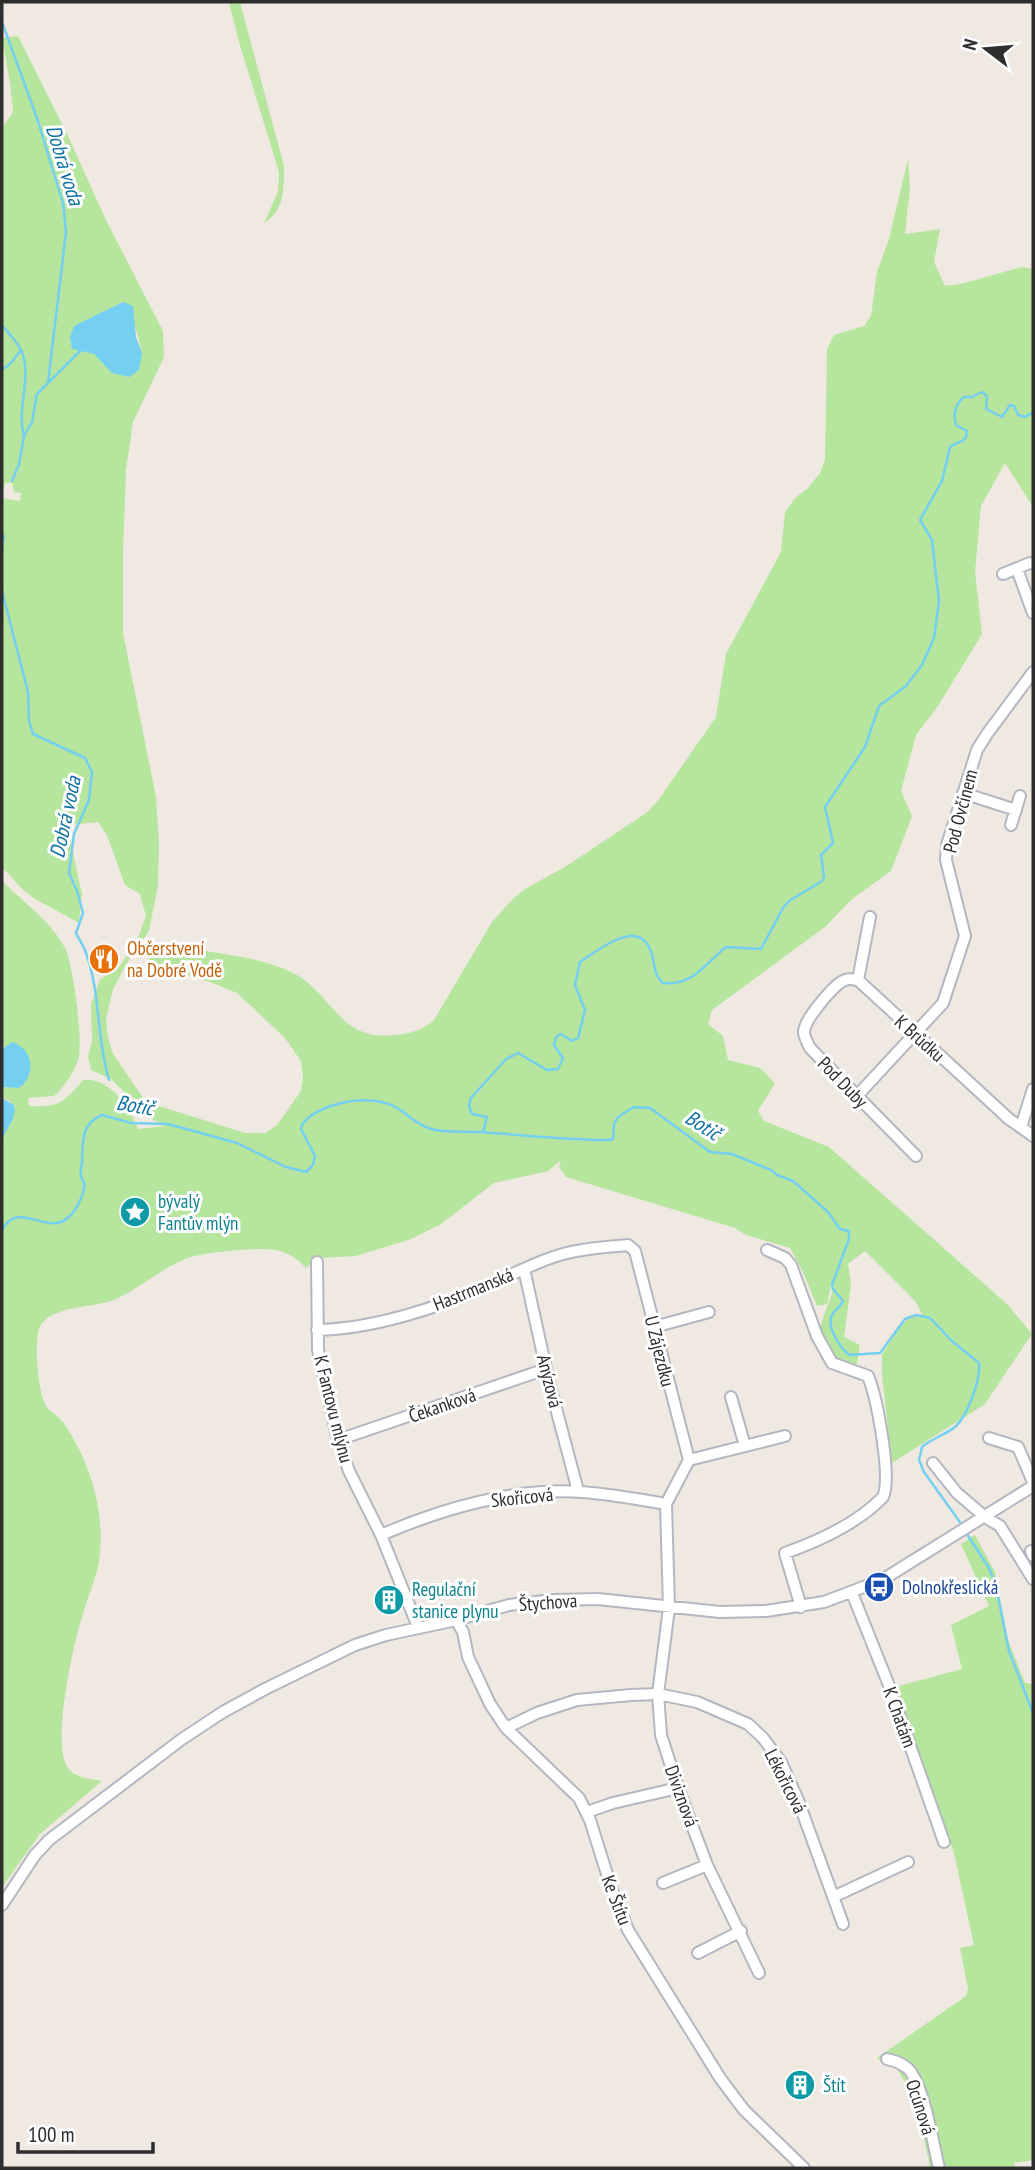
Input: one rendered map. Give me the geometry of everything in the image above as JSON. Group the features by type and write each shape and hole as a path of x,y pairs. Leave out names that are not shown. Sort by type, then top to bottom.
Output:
{"street":[{"path":"1003,574 1030,563"},
{"path":"1017,569 1033,613"},
{"name":"Pod Ovčínem","path":"856,1097 943,1003 965,936 946,860 947,845 982,742 1033,672"},
{"path":"963,793 1016,810"},
{"path":"1012,825 1020,796"},
{"path":"858,980 870,917"},
{"name":"Pod Duby","path":"858,980 850,978 841,982 807,1020 804,1033 810,1048 916,1156"},
{"name":"K Brůdku","path":"858,980 1033,1136"},
{"path":"1021,1127 1033,1089"},
{"name":"Hastrmanská","path":"317,1330 355,1326 422,1309 463,1296 564,1253 628,1245"},
{"name":"U Zájezdku","path":"628,1245 635,1251 689,1460"},
{"path":"767,1250 785,1258 791,1265 817,1336 832,1363 868,1376 880,1415 885,1484 883,1497 846,1525 810,1544 785,1553 801,1607"},
{"name":"K Fantovu mlýnu","path":"317,1262 318,1350 338,1440 349,1471 381,1535 418,1627"},
{"name":"Anýzová","path":"524,1269 546,1369 578,1491"},
{"path":"654,1327 709,1312"},
{"name":"Čekanková","path":"338,1440 546,1369"},
{"path":"731,1397 745,1446"},
{"path":"669,1608 667,1504 689,1460 785,1436"},
{"path":"989,1438 1018,1447 1033,1484"},
{"path":"933,1463 982,1519 1000,1526 1033,1579"},
{"name":"Štychova","path":"2,1905 35,1855 49,1840 182,1739 265,1689 355,1645 509,1605 554,1600 598,1600 720,1612 801,1607 852,1593 883,1580 960,1534 1033,1484"},
{"name":"Skořicová","path":"381,1535 421,1518 485,1500 539,1493 578,1491 667,1504"},
{"name":"K Chatám","path":"852,1593 888,1683 944,1842"},
{"name":"Diviznová","path":"669,1608 658,1695 661,1735 708,1865 759,1973"},
{"name":"Ke Štítu","path":"456,1620 463,1632 468,1657 506,1728 579,1798 628,1930 720,2078 744,2110 804,2168"},
{"name":"Lékořicová","path":"506,1728 537,1713 577,1700 607,1696 658,1695 697,1702 748,1724 763,1738 781,1762 798,1800 843,1924"},
{"path":"586,1812 678,1788"},
{"path":"833,1897 908,1862"},
{"path":"663,1883 708,1865"},
{"path":"698,1953 741,1931"},
{"name":"Ocúnová","path":"887,2059 897,2061 910,2071 920,2095 939,2168"}],"green space":[{"path":"229,2 240,2 284,166 280,205 264,223 278,192 279,172"},
{"path":"18,36 106,220 163,331 164,357 133,422 126,470 123,553 123,633 156,797 158,885 149,931 131,956 113,989 106,1020 113,1054 146,1102 245,1133 265,1133 277,1125 301,1091 303,1077 301,1061 285,1038 237,993 153,965 149,961 151,954 165,942 280,967 308,983 339,1015 361,1031 376,1035 411,1032 434,1020 492,922 512,900 525,889 565,867 646,813 657,802 716,717 726,654 781,552 785,512 820,473 825,460 827,349 834,335 864,326 871,316 877,272 889,239 908,159 910,188 905,234 940,229 934,262 945,286 1022,267 1033,269 1033,507 1005,463 981,506 975,572 982,634 938,706 916,735 901,791 912,816 891,871 852,899 825,927 712,1010 708,1024 723,1036 728,1060 760,1068 775,1083 758,1111 764,1121 829,1147 1007,1304 1032,1334 985,1404 892,1463 882,1354 899,1328 910,1317 922,1314 916,1302 865,1251 848,1264 851,1285 844,1337 860,1345 856,1368 842,1363 830,1353 820,1327 832,1293 831,1285 827,1304 817,1306 790,1248 746,1235 735,1228 566,1177 559,1167 561,1160 548,1171 494,1183 441,1224 411,1239 356,1256 318,1258 306,1268 292,1256 275,1250 203,1254 176,1263 116,1299 59,1312 42,1324 38,1333 38,1368 42,1395 46,1405 65,1425 89,1473 98,1508 101,1543 98,1568 78,1631 69,1671 63,1717 63,1756 68,1768 75,1774 102,1781 40,1834 2,1887 2,1139 15,1110 10,1101 2,1098 2,1087 18,1088 4,1046 2,1049 2,881 45,921 59,938 68,957 77,1004 80,1038 74,1070 54,1096 28,1098 29,1106 47,1106 60,1102 83,1080 92,1080 110,1088 117,1095 130,1112 138,1129 165,1126 152,1119 111,1079 91,1070 88,1056 92,1042 91,1004 100,979 116,971 137,941 146,916 140,894 125,885 107,835 98,822 67,825 82,894 79,923 35,899 2,867 2,498 20,501 21,493 14,492 12,483 5,483 2,490 2,128 13,112 2,38","holes":["123,302 133,318 142,353 99,358 95,354 72,349 74,326"]},
{"path":"975,1535 995,1572 1008,1640 1025,1683 1033,1684 1033,2160 1014,2163 1015,2168 930,2168 913,2101 902,2076 896,2069 877,2058 966,1996 968,1989 960,1948 974,1945 954,1853 895,1687 962,1669 951,1625 989,1606 961,1544"}],"water":[{"path":"123,302 133,306 136,337 142,353 139,370 129,377 112,373 94,354 72,349 70,337 74,326"},
{"path":"12,1042 28,1055 31,1067 27,1079 18,1088 2,1087 2,1049"},
{"path":"2,1098 14,1105 15,1110 2,1139"}],"waterway":[{"name":"Dobrá voda","path":"2,22 37,118 63,203 66,232 48,383 37,394 32,422 24,436 19,464 12,481"},
{"path":"2,325 20,348 25,363 22,415 24,436"},
{"path":"2,370 21,350"},
{"path":"49,382 81,350"},
{"path":"483,1132 487,1117 472,1114 469,1106 471,1098 506,1059 518,1053 547,1070 558,1069 563,1058 554,1045 556,1037 561,1034 572,1041 578,1038 585,1010 575,985 580,962 610,943 631,936 641,938 648,945 657,975 663,983 683,981 698,972 726,947 761,949 789,901 822,881 824,877 821,855 833,843 825,807 865,747 879,706 906,686 922,665 934,638 939,601 932,540 920,520 942,481 950,447 963,440 966,435 967,431 956,425 957,406 964,397 972,397 982,392 987,396 986,409 1002,417 1010,405 1014,406 1018,415 1024,417 1033,413"},
{"name":"Dobrá voda","path":"2,547 4,536"},
{"name":"Dobrá voda","path":"2,591 28,692 29,721 33,734 85,758 92,772 89,800 74,834 69,873 83,913 76,933 91,969 109,1080"},
{"name":"Botič","path":"2,1230 18,1217 47,1223 67,1219 77,1206 84,1189 81,1177 84,1134 90,1123 102,1115 131,1123 167,1124 237,1143 286,1167 306,1172 313,1165 315,1156 301,1129 302,1125 325,1108 346,1102 366,1100 385,1103 399,1109 423,1126 437,1130 592,1140 613,1139 614,1124 618,1117 634,1107 650,1108 710,1152 732,1154 793,1181 828,1212 840,1229 849,1231 849,1239 832,1285 843,1301 831,1320 835,1336 849,1355 880,1353 905,1319 916,1315 930,1318 979,1363 976,1387 961,1421 922,1447 919,1460 924,1472 962,1525"},
{"name":"Botič","path":"965,1531 989,1568 996,1586 1009,1651 1033,1713"}],"place":[{"name":"Občerstvení na Dobré Vodě","path":"104,959"},
{"name":"bývalý Fantův mlýn","path":"135,1212"},
{"name":"Dolnokřeslická","path":"879,1587"},
{"name":"Regulační stanice plynu","path":"389,1600"},
{"name":"Štít","path":"800,2085"}]}
